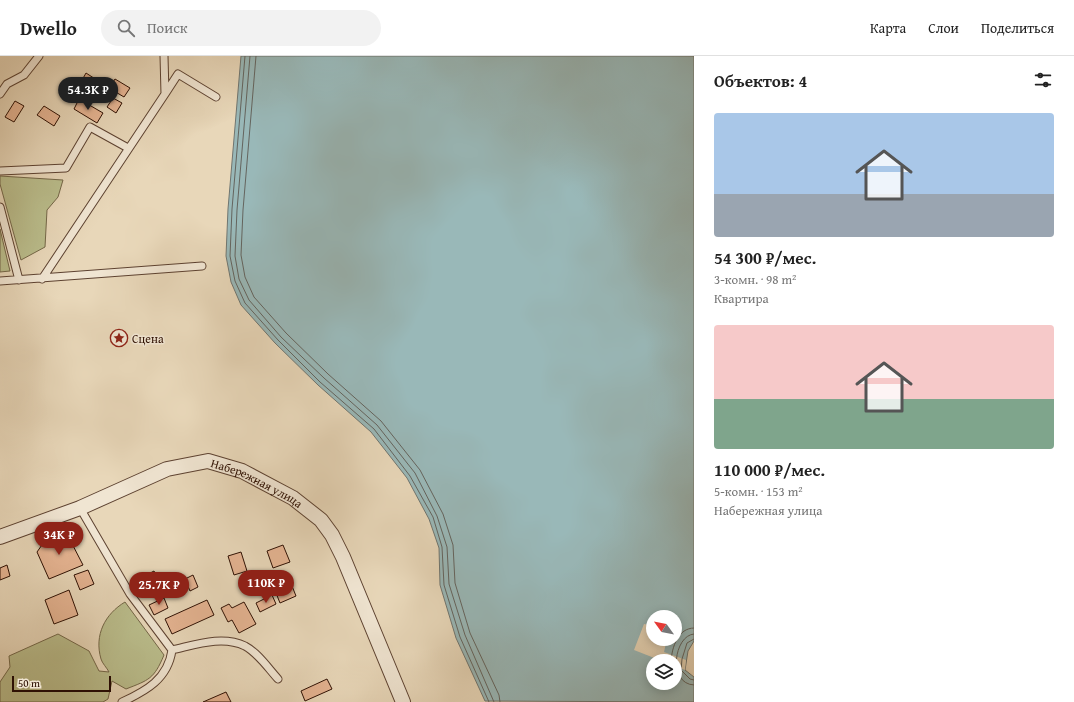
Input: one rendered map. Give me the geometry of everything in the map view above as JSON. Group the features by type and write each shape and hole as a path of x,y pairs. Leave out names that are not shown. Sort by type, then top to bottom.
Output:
{"street":[{"name":"Набережная улица","path":"0,537 80,508 167,469 208,461 242,472 293,498 321,520 332,535 343,557 403,702"}],"lane":[{"path":"0,94 2,85 24,75 39,56"},
{"path":"164,56 165,94"},
{"path":"42,279 178,74 216,96"},
{"path":"0,171 66,168 90,127 128,148"},
{"path":"0,206 19,280"},
{"path":"0,281 202,266"},
{"path":"80,508 130,594 172,650 171,660 165,672 154,685 122,702"},
{"path":"172,650 214,641 232,642 245,647 278,679"}],"green space":[{"path":"0,176 63,180 58,197 47,210 45,247 21,260 0,184"},
{"path":"0,229 10,271 0,272"},
{"path":"125,602 164,655 154,674 150,678 126,689 112,681 108,699 103,702 0,702 0,682 10,667 9,656 58,634 89,651 99,671 109,672 101,659 99,650 100,634 107,619"}],"water":[{"path":"241,56 694,56 694,641 688,651 685,670 694,677 694,702 485,701 456,638 440,585 439,548 429,519 407,478 371,432 318,385 275,343 241,305 231,282 226,256 228,209"}],"pier":[{"path":"644,624 646,624 646,646 665,646 664,652 670,654 646,655 634,650"},
{"path":"682,659 686,660 685,670 682,669"}],"building":[{"path":"86,73 103,84 98,93 81,82"},
{"path":"115,79 130,88 124,97 109,88"},
{"path":"113,98 122,103 116,113 107,107"},
{"path":"79,99 103,113 97,123 74,109"},
{"path":"15,101 24,106 14,122 5,117"},
{"path":"44,106 60,116 54,126 37,115"},
{"path":"67,534 83,565 49,579 37,552 44,542"},
{"path":"283,545 290,562 273,568 267,551"},
{"path":"241,552 247,571 234,575 228,556"},
{"path":"7,565 10,576 0,580 0,568"},
{"path":"88,570 94,584 80,590 74,575"},
{"path":"154,571 160,583 143,592 137,580"},
{"path":"193,575 198,587 190,591 185,579"},
{"path":"292,586 296,596 280,603 276,593"},
{"path":"69,590 78,615 54,624 45,600"},
{"path":"272,595 276,604 260,612 256,603"},
{"path":"164,598 168,608 154,615 149,605"},
{"path":"207,600 214,615 172,634 165,619"},
{"path":"244,602 256,624 239,633 232,620 228,622 221,608 229,604 232,608"},
{"path":"327,679 332,689 305,701 301,691"},
{"path":"226,692 231,702 203,702"}],"place":[{"name":"Сцена","path":"119,338"}]}
